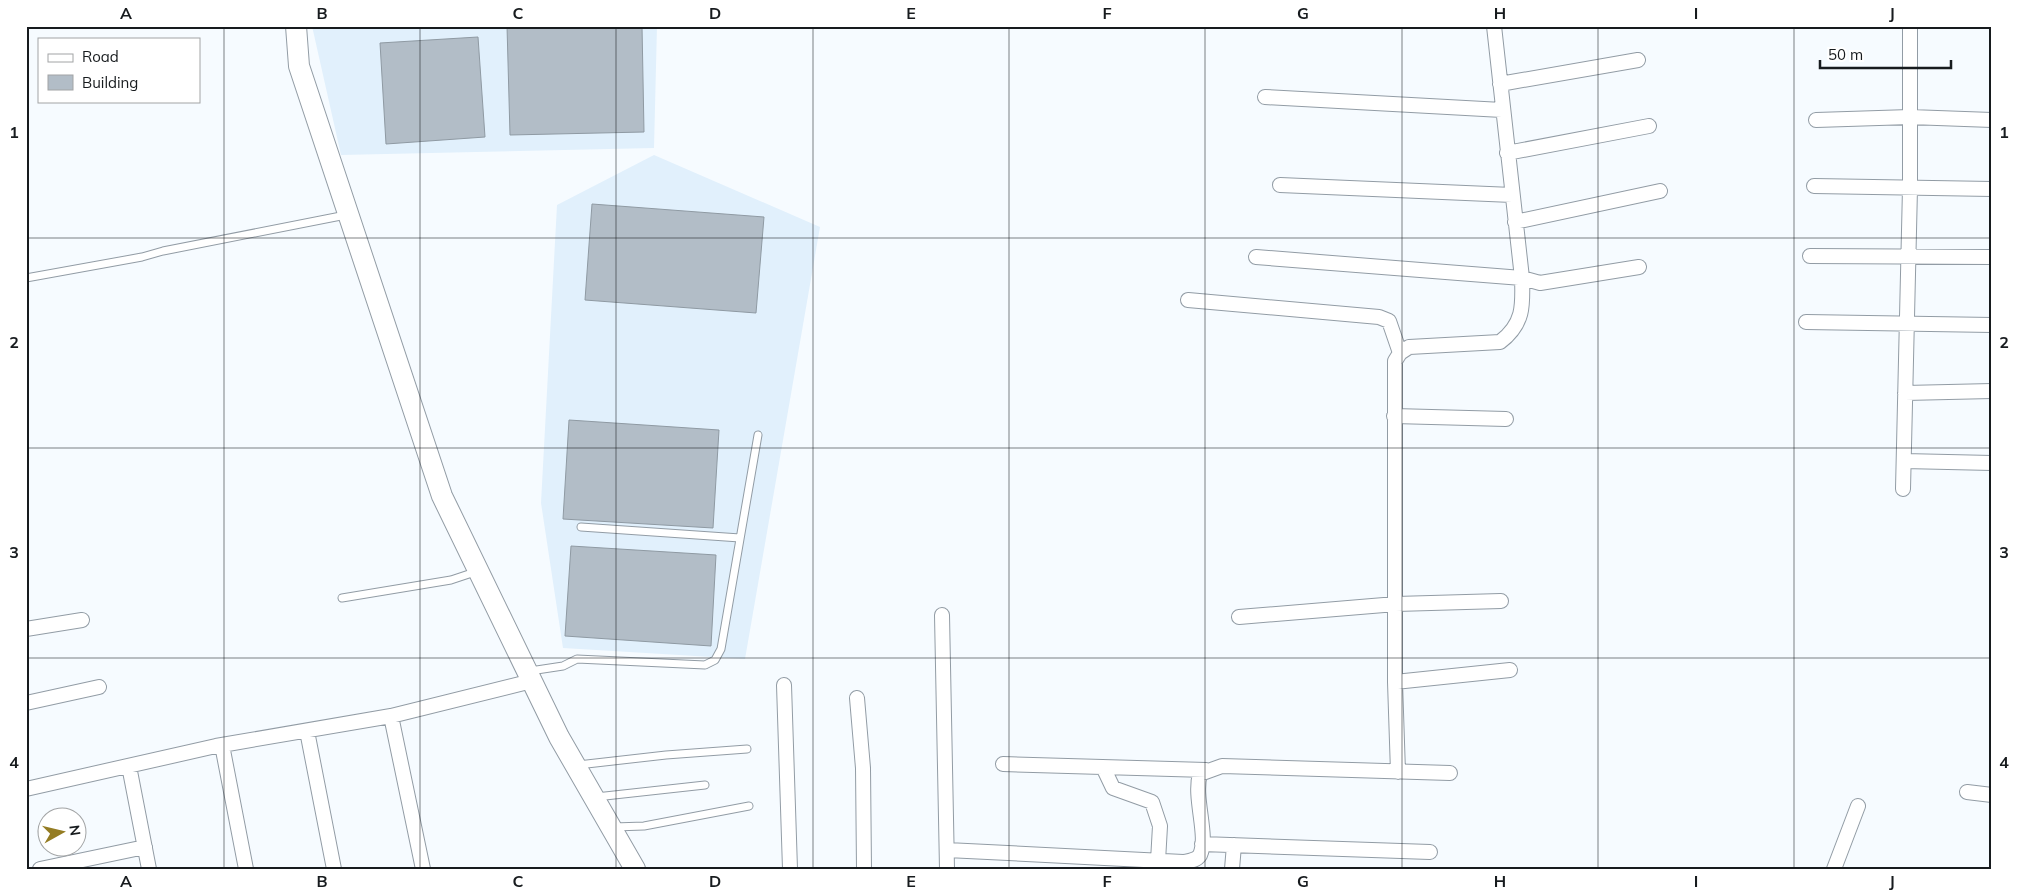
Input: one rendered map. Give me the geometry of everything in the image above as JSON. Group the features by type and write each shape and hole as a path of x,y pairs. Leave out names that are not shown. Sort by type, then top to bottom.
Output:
{"main road":[{"path":"296,26 299,66 442,496 529,676 575,765 635,869"}],"street":[{"path":"1398,772 1395,682 1395,362 1400,353 1409,347 1500,342 1510,335 1519,322 1522,278 1494,26"},
{"path":"1903,489 1910,188 1910,26"},
{"path":"1500,84 1638,60"},
{"path":"1265,97 1502,110"},
{"path":"1816,120 1910,117 1992,120"},
{"path":"1507,153 1649,126"},
{"path":"1280,185 1512,195"},
{"path":"1814,186 1992,189"},
{"path":"1515,222 1660,191"},
{"path":"1810,256 1992,257"},
{"path":"1256,257 1522,278 1540,283 1639,267"},
{"path":"1188,300 1379,317 1389,320 1400,353"},
{"path":"1806,322 1992,325"},
{"path":"1905,392 1992,391"},
{"path":"1394,416 1506,419"},
{"path":"1904,462 1992,463"},
{"path":"1238,617 1396,604 1501,601"},
{"path":"942,615 947,869"},
{"path":"26,629 82,620"},
{"path":"1395,682 1510,670"},
{"path":"26,789 222,745 391,716 529,676"},
{"path":"784,685 790,869"},
{"path":"26,702 99,687"},
{"path":"858,698 863,768 864,869"},
{"path":"391,716 423,869"},
{"path":"307,731 334,869"},
{"path":"222,745 246,869"},
{"path":"1003,764 1206,770 1222,766 1450,773"},
{"path":"129,766 149,869"},
{"path":"1103,767 1113,788 1152,802 1160,826 1158,861"},
{"path":"947,850 1158,861 1194,861 1200,855 1202,844 1197,789 1200,774 1206,770"},
{"path":"1967,792 1992,795"},
{"path":"1834,869 1858,806"},
{"path":"1202,844 1430,852"},
{"path":"1232,869 1234,845"},
{"path":"40,869 145,847"}],"lane":[{"path":"26,278 142,257 163,251 349,214"},
{"path":"529,676 563,666 577,659 705,665 715,660 721,649 758,436"},
{"path":"582,527 740,538"},
{"path":"342,598 451,580 478,571"},
{"path":"575,765 666,754 748,749"},
{"path":"594,797 705,786"},
{"path":"611,827 644,826 749,806"}],"shaded area":[{"path":"312,26 657,26 654,148 341,155"},
{"path":"654,155 820,227 745,659 563,648 541,503 557,205"}],"building":[{"path":"507,26 642,26 644,132 510,135"},
{"path":"478,37 485,137 386,144 380,43"},
{"path":"592,204 764,217 756,313 585,300"},
{"path":"569,420 719,430 713,528 563,519"},
{"path":"571,546 716,555 711,646 565,636"}]}
